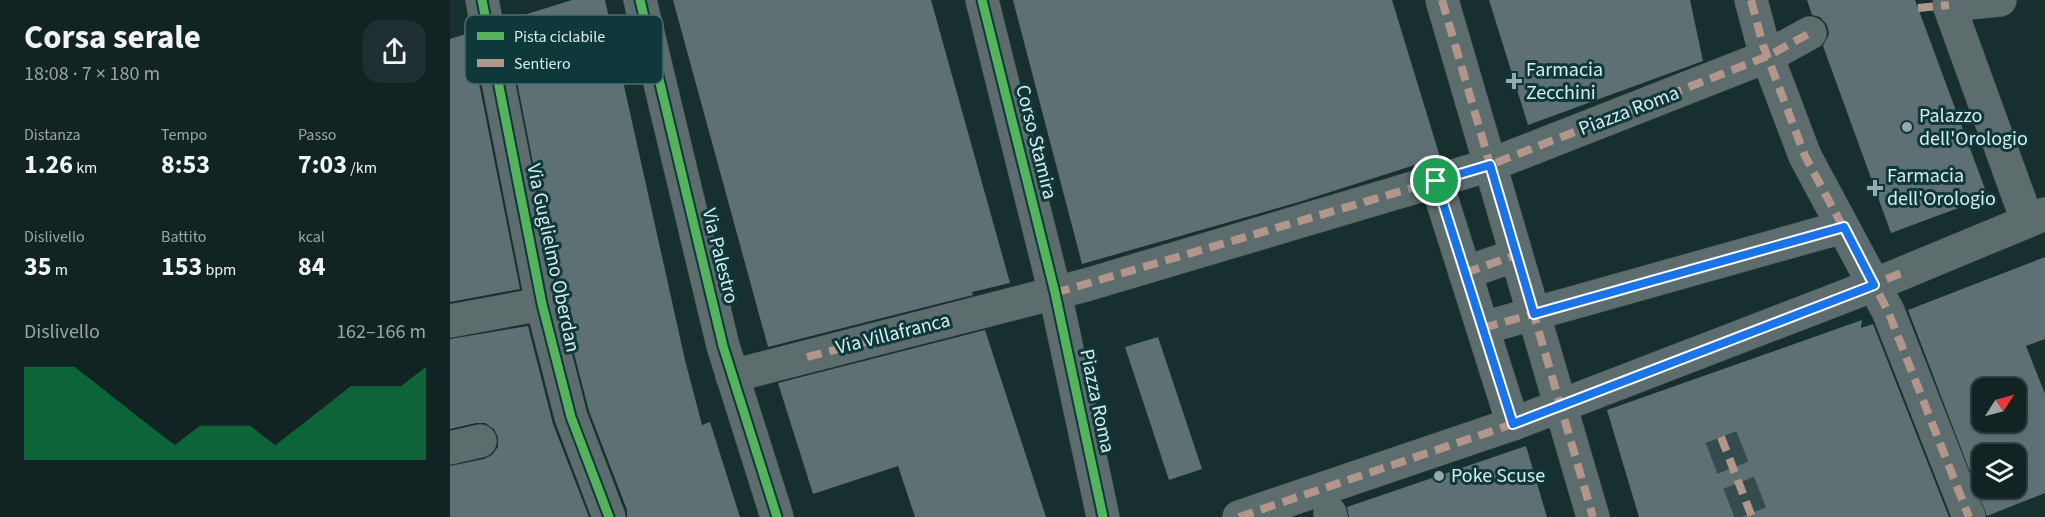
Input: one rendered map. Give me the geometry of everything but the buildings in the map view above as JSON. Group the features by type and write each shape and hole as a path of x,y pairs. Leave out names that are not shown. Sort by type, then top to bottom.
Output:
{"street":[{"name":"Via Palestro","path":"640,0 644,15"},
{"name":"Corso Stamira","path":"982,0 1055,293"},
{"path":"1442,0 1593,517"},
{"path":"1751,0 1766,51 1805,156 1881,298 1969,517"},
{"path":"1239,517 1513,424 1564,418 1881,298 1907,271 2036,217 1949,5 2000,0"},
{"name":"Piazza Roma","path":"1103,517 1055,293 1436,181 1487,155 1810,33"},
{"name":"Via Guglielmo Oberdan","path":"503,84 542,304 571,417 609,517"},
{"name":"Via Palestro","path":"660,84 723,346 777,517"},
{"path":"1436,181 1513,424"},
{"path":"1483,328 1844,227"},
{"path":"1465,273 1516,255"},
{"name":"Via Villafranca","path":"732,376 1055,293"},
{"path":"450,321 542,304"}],"tunnel":[{"path":"1721,437 1752,517"}],"marked path":[{"path":"1442,0 1593,517"},
{"path":"1751,0 1763,45 1805,156 1888,311 1969,517"},
{"path":"1918,8 1949,5"},
{"path":"1055,293 1490,165 1768,56 1810,33"},
{"path":"1436,181 1513,424"},
{"path":"1483,328 1843,227"},
{"path":"1465,273 1516,255"},
{"path":"1239,517 1513,424 1907,271"},
{"path":"807,357 920,328"},
{"path":"1721,437 1752,517"}],"cycle path":[{"path":"482,0 485,15"},
{"path":"640,0 644,15"},
{"path":"982,0 1055,293 1103,517"},
{"path":"499,84 542,304 571,417 609,517"},
{"path":"660,84 723,346 777,517"}],"place":[{"name":"Farmacia Zecchini","path":"1514,81"},
{"name":"Palazzo dell'Orologio","path":"1907,127"},
{"name":"Farmacia dell'Orologio","path":"1875,188"},
{"name":"Poke Scuse","path":"1439,476"}],"route":[{"path":"1490,165 1534,314 1844,227 1874,285 1513,424 1436,181 1490,165"}]}
